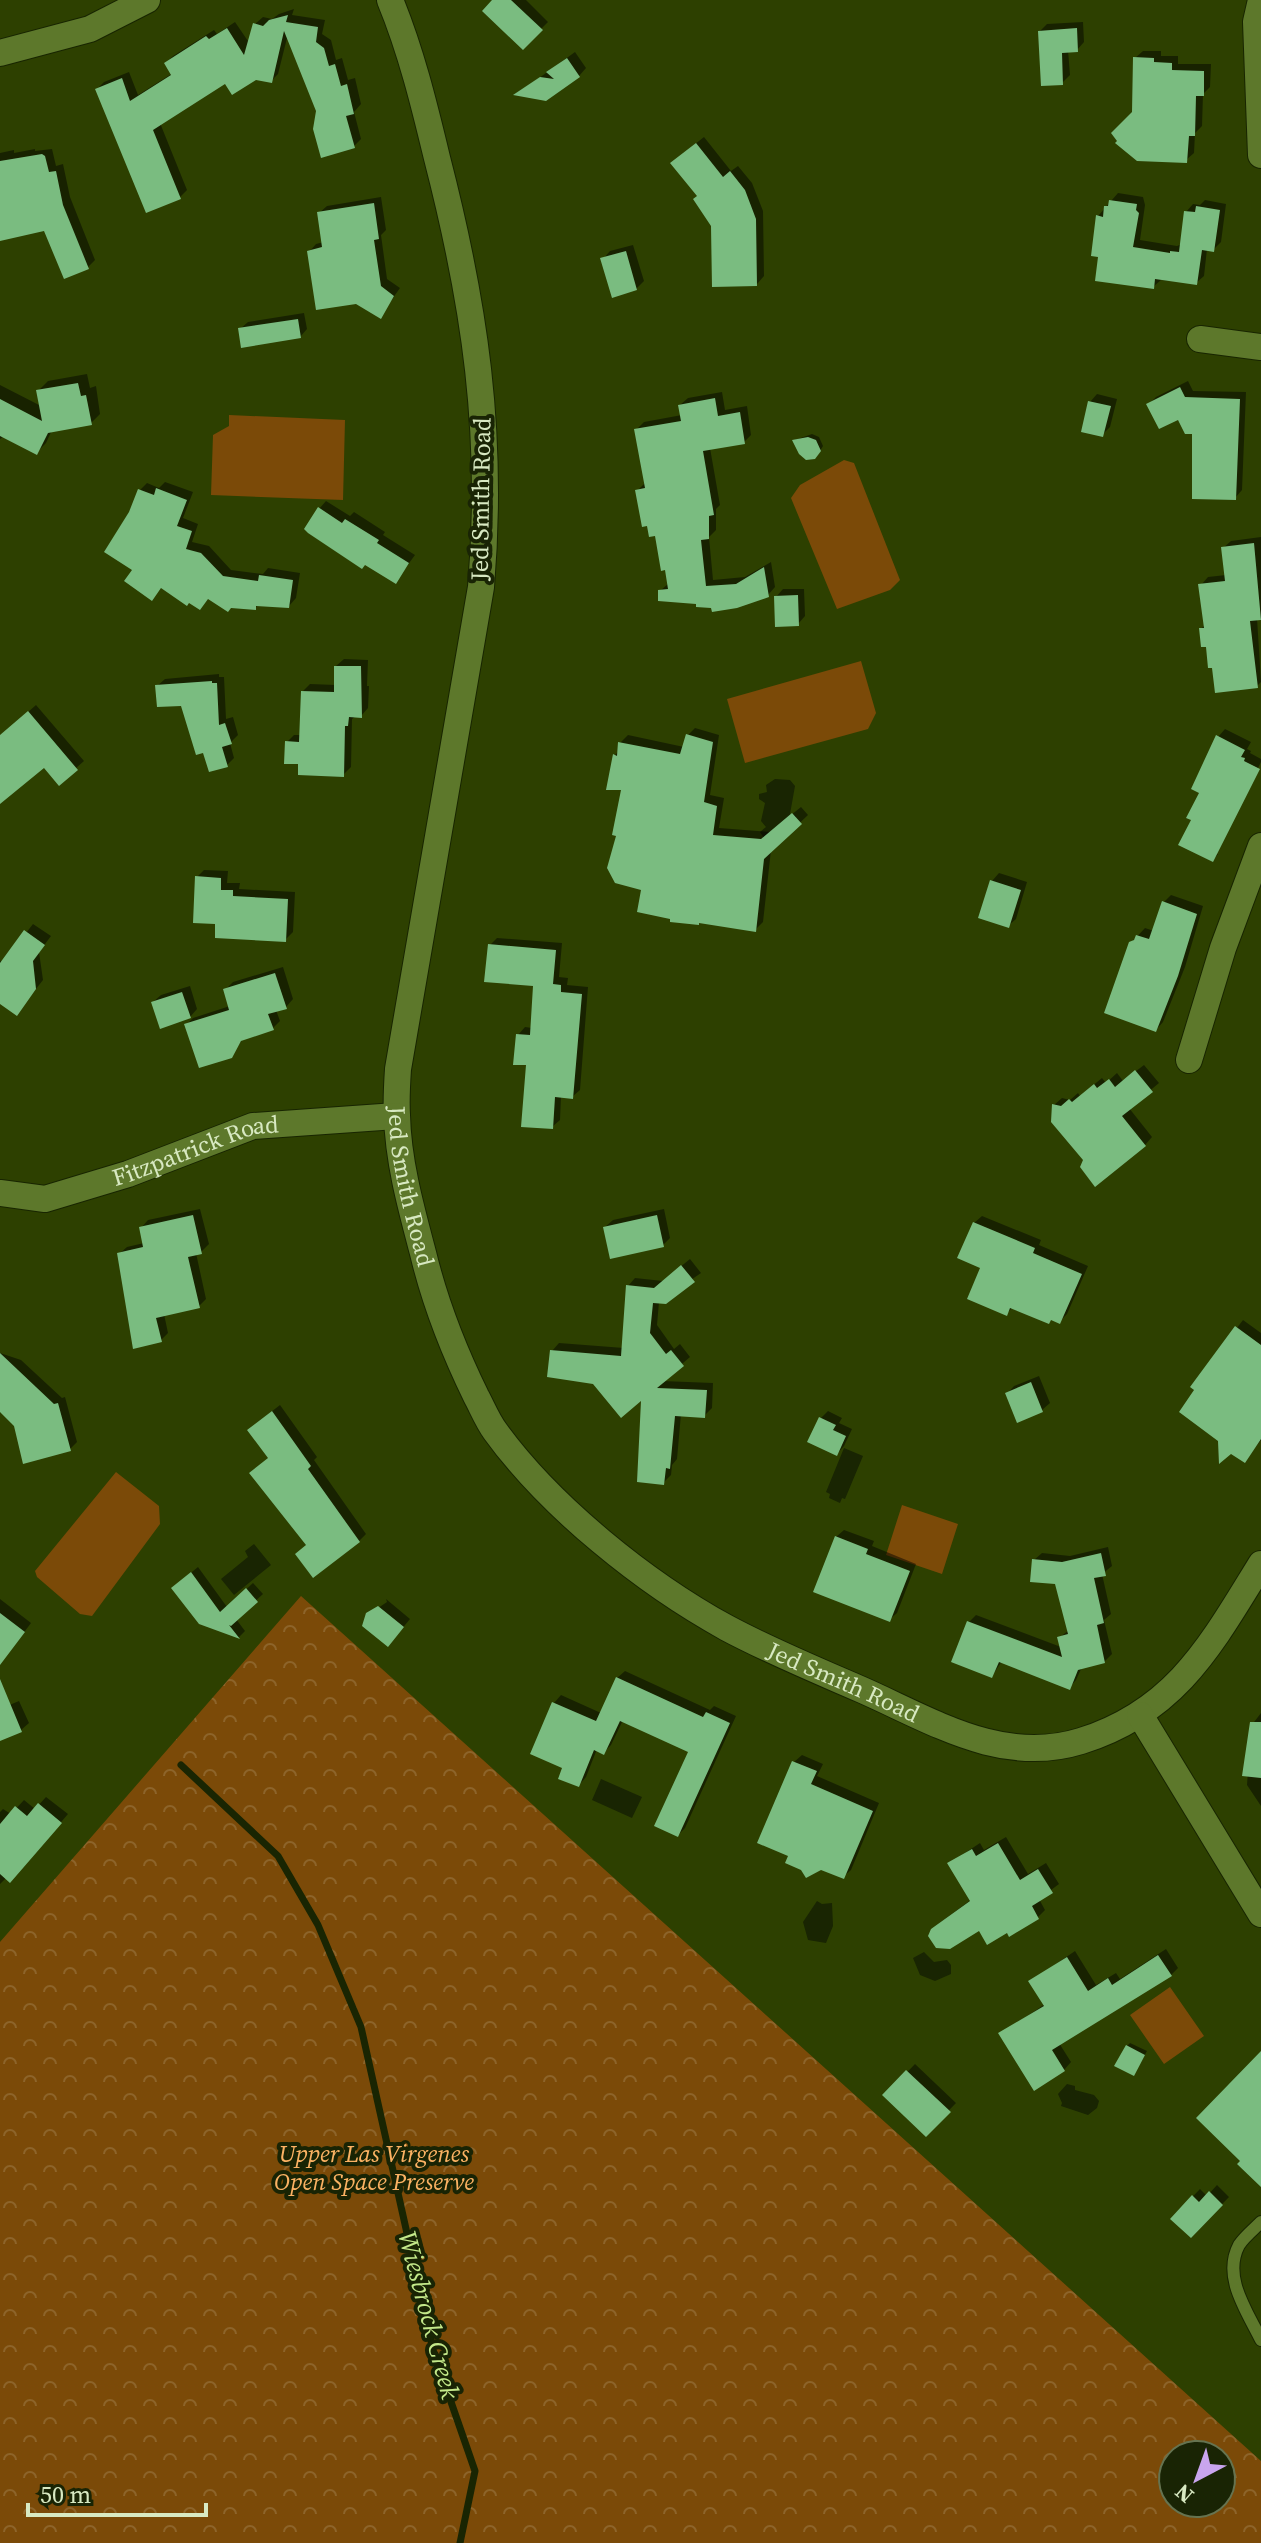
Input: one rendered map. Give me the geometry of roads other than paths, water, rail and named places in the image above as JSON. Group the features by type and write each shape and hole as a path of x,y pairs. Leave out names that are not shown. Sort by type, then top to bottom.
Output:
{"street":[{"path":"0,53 90,29 147,0"},
{"name":"Jed Smith Road","path":"390,0 409,45 454,224 477,344 486,467 486,529 481,587 398,1069 396,1116 408,1193 435,1302 464,1371 493,1428 536,1481 594,1536 724,1626 948,1731 1014,1748 1046,1748 1080,1742 1140,1715 1175,1688 1200,1659 1261,1564"},
{"path":"1261,0 1256,22 1261,155"},
{"path":"1200,339 1261,347"},
{"path":"1189,1060 1223,948 1261,846"},
{"name":"Fitzpatrick Road","path":"0,1193 45,1199 128,1174 253,1126 396,1116"},
{"path":"1140,1715 1261,1914"}],"lane":[{"path":"1261,2222 1239,2245 1232,2272 1261,2340"}],"waterway":[{"name":"Wiesbrock Creek","path":"181,1765 278,1856 318,1925 361,2027 433,2350 475,2471 460,2543"}],"park label":[{"name":"Upper Las Virgenes Open Space Preserve","path":"374,2168"}]}
